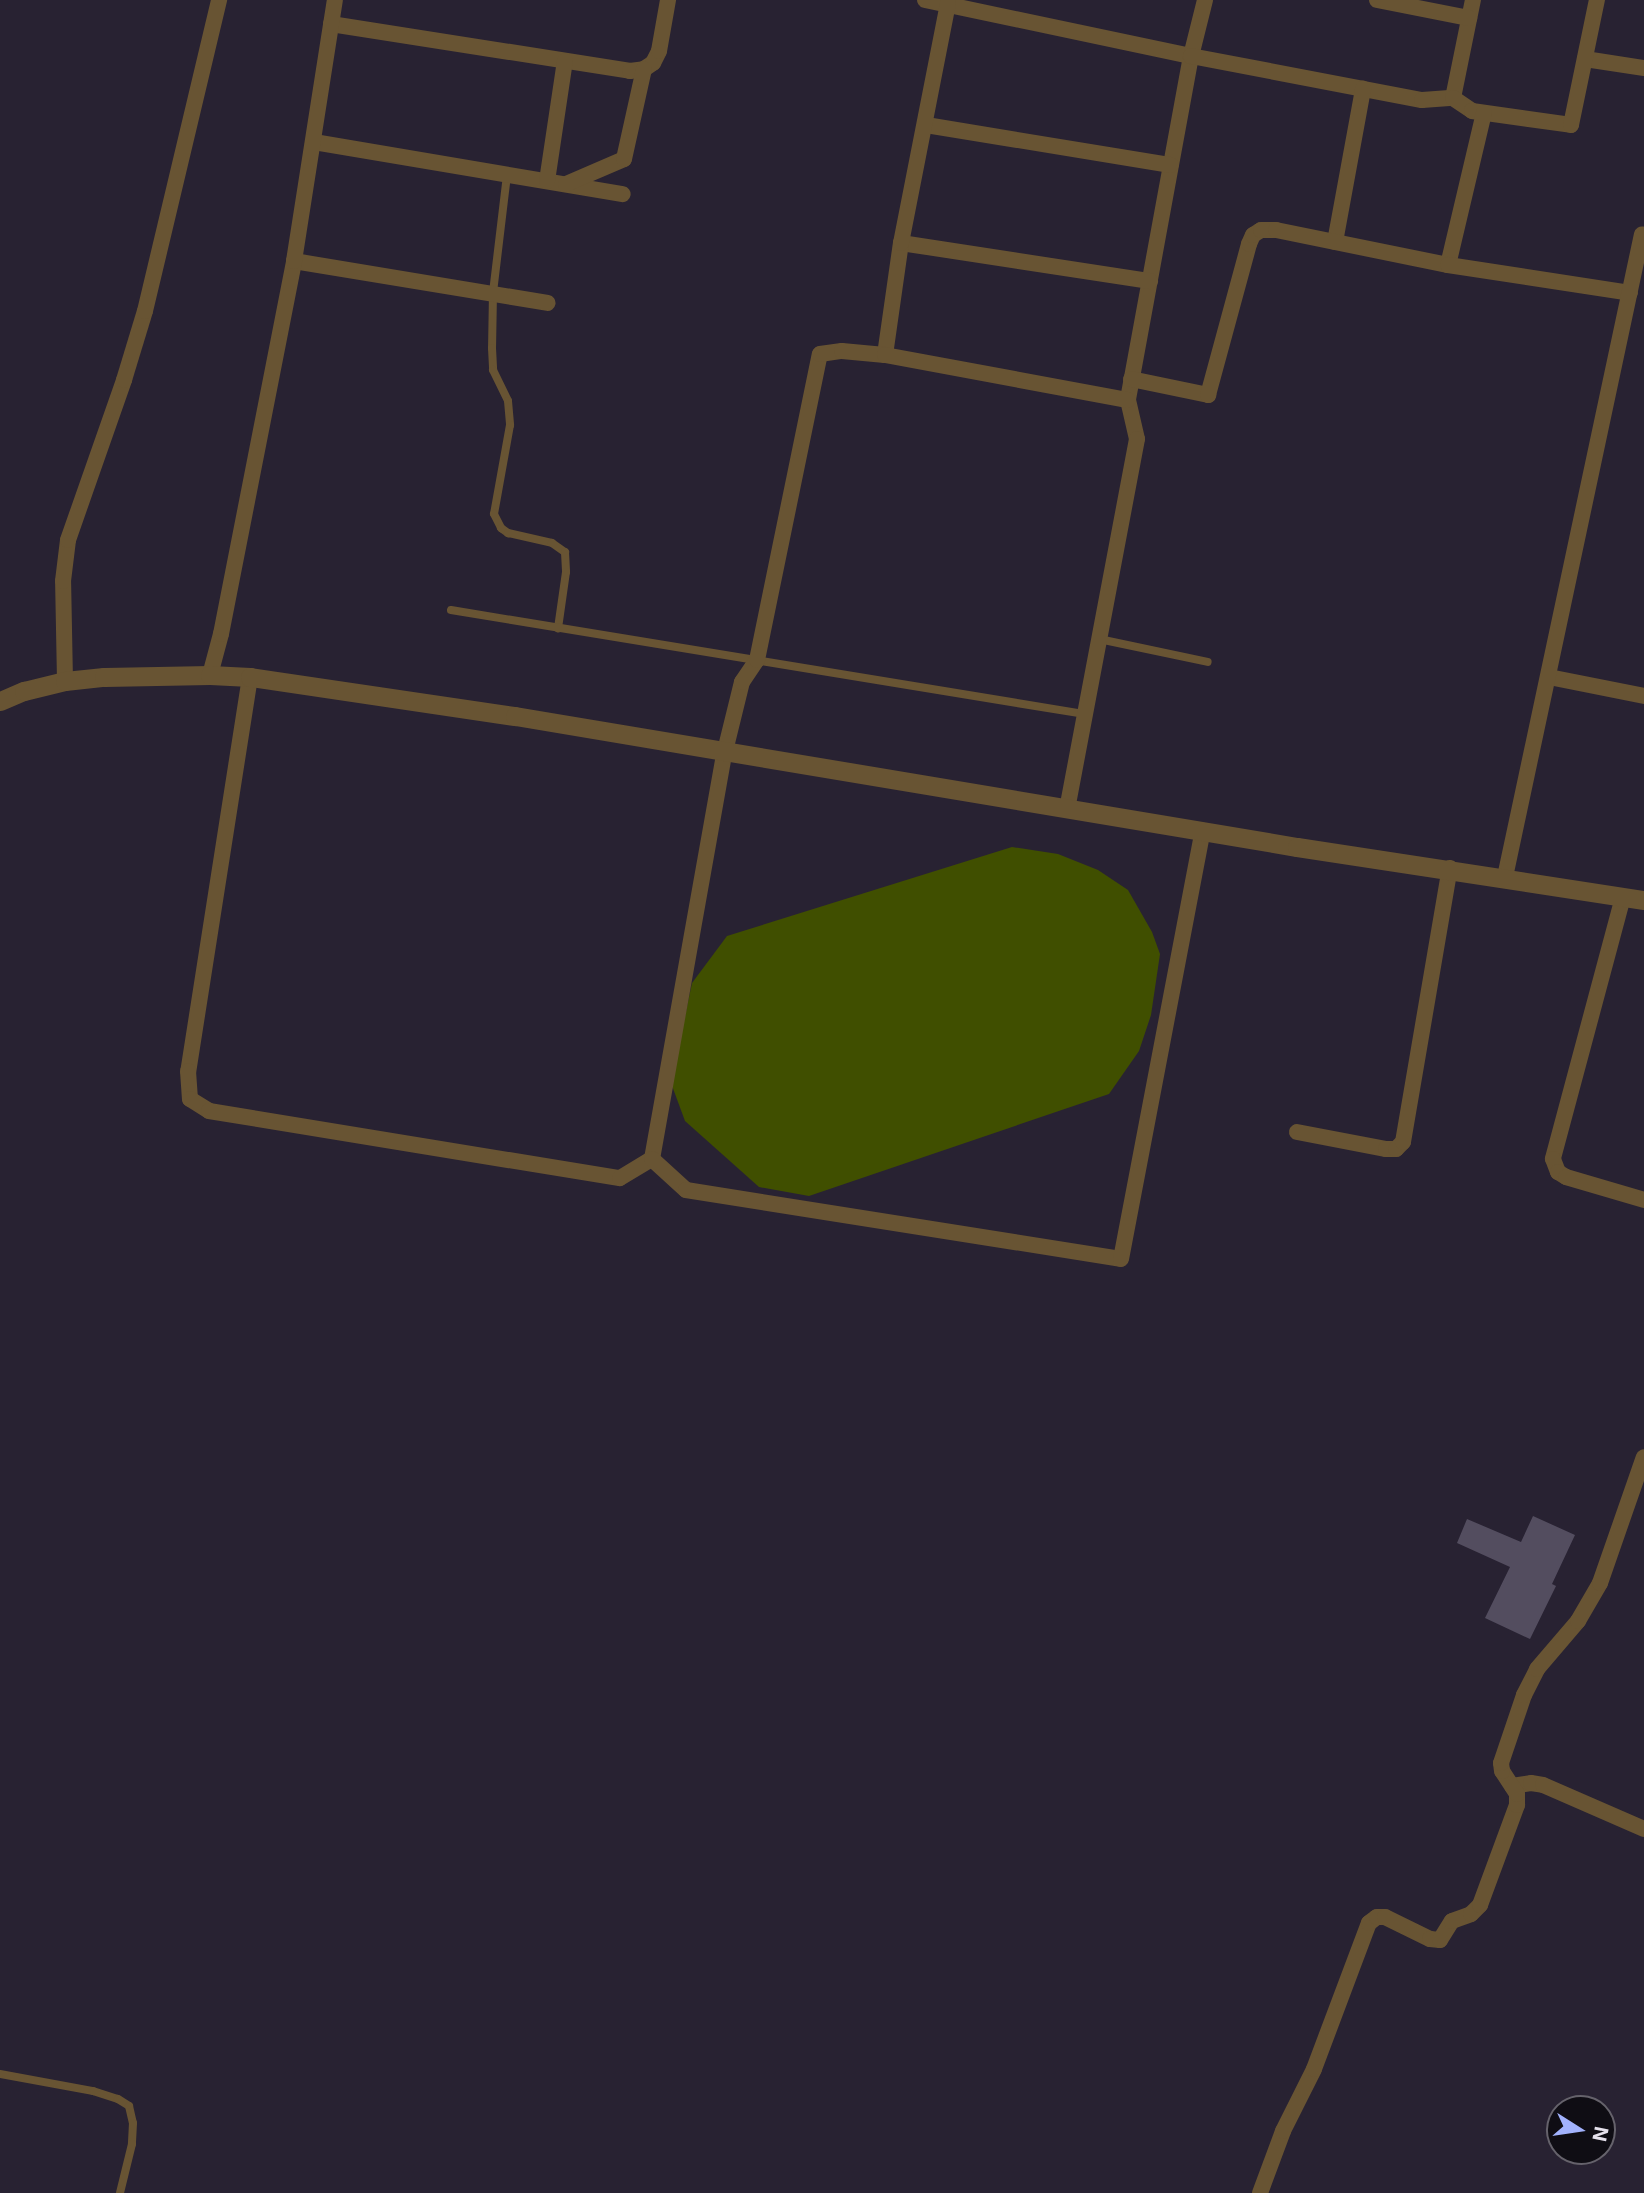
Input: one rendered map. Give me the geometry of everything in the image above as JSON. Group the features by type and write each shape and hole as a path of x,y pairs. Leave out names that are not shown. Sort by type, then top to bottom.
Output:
{"street":[{"path":"65,681 63,581 68,540 145,311 219,0"},
{"path":"210,675 221,634 294,261 335,0"},
{"path":"331,24 630,71 644,69 653,63 659,51 668,0"},
{"path":"925,0 1191,56 1422,100 1454,98 1472,111 1571,125 1597,0"},
{"path":"1067,808 1137,439 1128,400 1131,379 1191,56 1205,0"},
{"path":"1377,0 1469,18"},
{"path":"1454,98 1473,0"},
{"path":"885,355 901,243 948,4"},
{"path":"1585,59 1644,68"},
{"path":"547,181 565,61"},
{"path":"566,184 624,159 644,69"},
{"path":"1335,242 1363,89"},
{"path":"1448,265 1484,113"},
{"path":"926,125 1171,165"},
{"path":"314,142 622,194"},
{"path":"1131,379 1208,396 1253,235 1261,230 1276,230 1448,265 1630,293"},
{"path":"1505,877 1642,234"},
{"path":"901,243 1150,281"},
{"path":"294,261 548,303"},
{"path":"250,677 188,1071 190,1099 209,1111 620,1178 652,1159 725,751 742,682 757,660 820,354 842,351 885,355 1128,400"},
{"path":"0,701 24,691 65,681 104,677 250,677 400,698 1203,831 1644,900"},
{"path":"1549,677 1644,696"},
{"path":"652,1159 686,1190 1121,1259 1203,831"},
{"path":"1297,1132 1385,1149 1396,1149 1403,1142 1450,868"},
{"path":"1623,897 1553,1159 1558,1172 1566,1177 1644,1200"},
{"path":"1260,2193 1283,2132 1314,2069 1369,1923 1377,1916 1385,1917 1430,1939 1440,1940 1452,1921 1478,1909 1517,1805 1517,1794 1502,1772 1501,1763 1524,1695 1537,1669 1578,1620 1600,1583 1644,1457"},
{"path":"1512,1786 1537,1783 1554,1788 1644,1829"}],"lane":[{"path":"507,175 493,293 493,370 508,401 510,425 494,514 501,528 508,533 552,543 565,552 566,572 558,628"},
{"path":"452,610 1084,714"},
{"path":"1099,639 1208,662"},
{"path":"0,2074 93,2091 118,2099 129,2106 133,2123 132,2144 120,2193"}],"green space":[{"path":"1012,847 1058,854 1098,870 1128,890 1152,932 1160,954 1151,1015 1139,1051 1109,1094 809,1196 759,1187 685,1121 671,1083 692,983 727,936"}],"building":[{"path":"1533,1516 1575,1535 1552,1584 1556,1586 1530,1639 1485,1618 1510,1567 1457,1543 1467,1519 1521,1542"}]}
